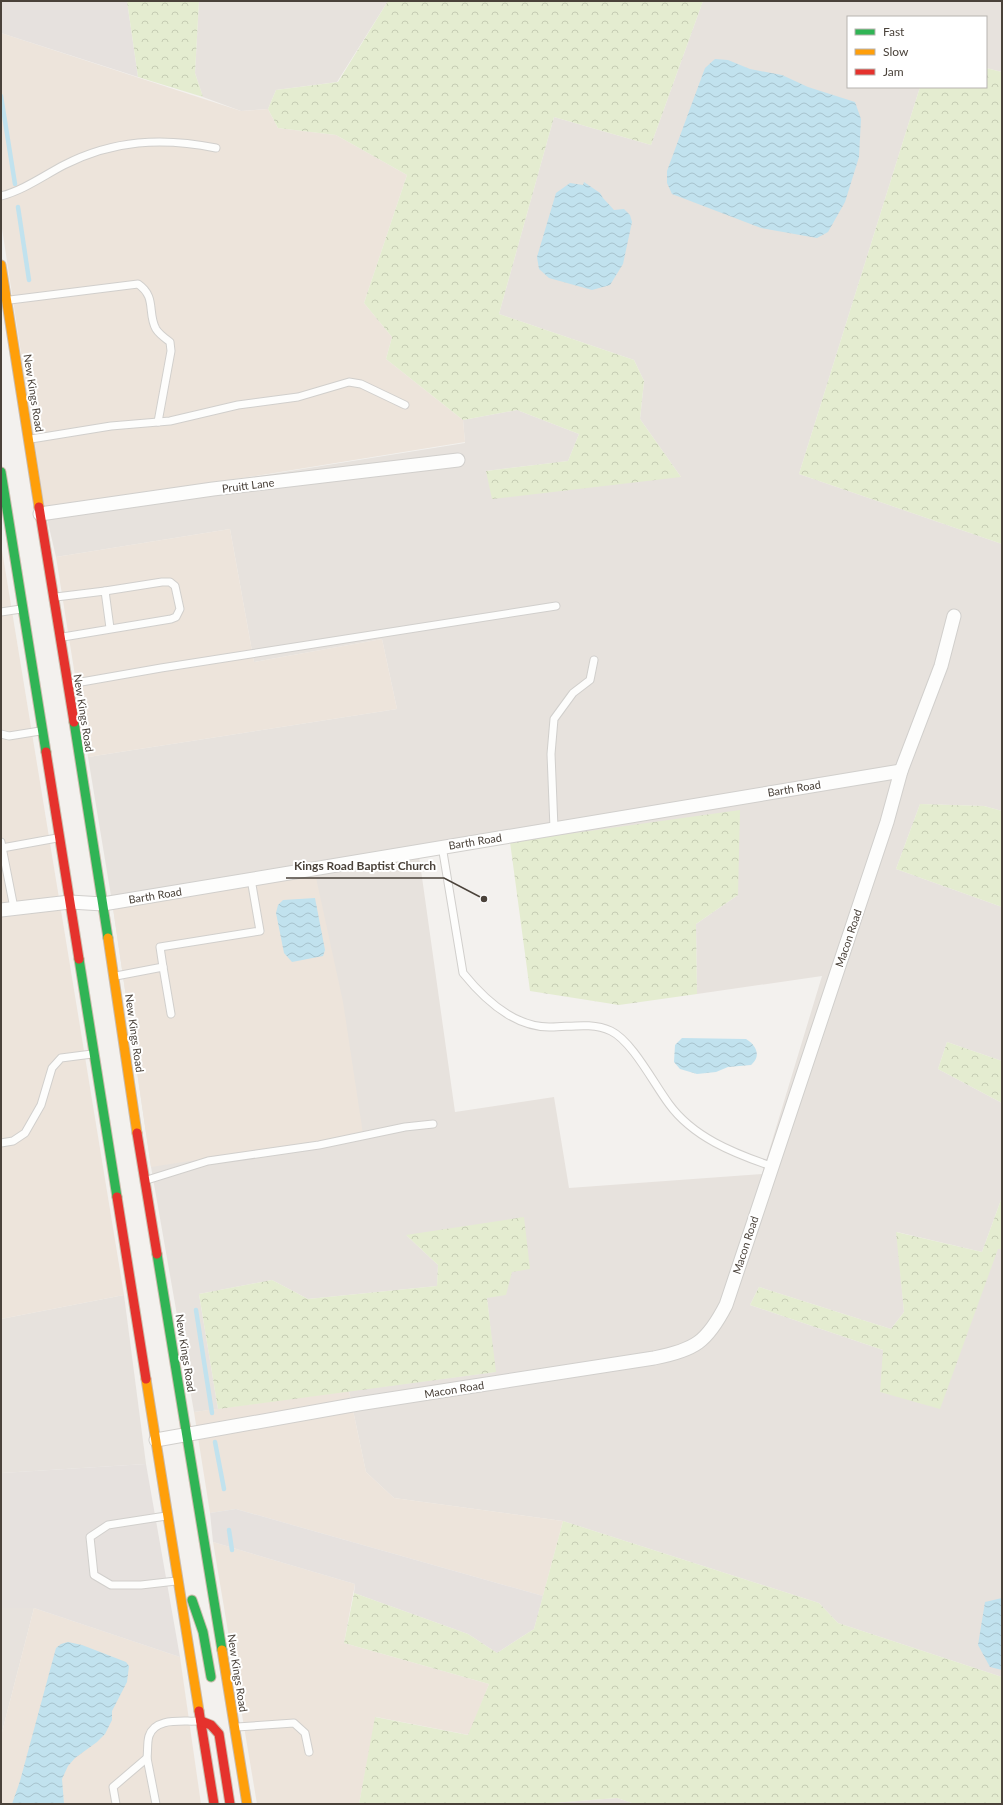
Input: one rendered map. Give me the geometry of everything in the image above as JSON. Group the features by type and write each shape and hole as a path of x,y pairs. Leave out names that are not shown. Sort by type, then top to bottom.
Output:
{"highway":[{"name":"New Kings Road","path":"1,265 114,976 145,1181 247,1804"},
{"path":"1,472 214,1804"},
{"path":"174,1550 203,1632 213,1689"},
{"path":"224,1709 233,1716"},
{"path":"201,1721 211,1725 219,1734 230,1804"}],"street":[{"path":"1,351 14,349"},
{"name":"Pruitt Lane","path":"40,514 213,489 458,460"},
{"name":"Macon Road","path":"156,1440 358,1404 654,1358 674,1354 691,1348 702,1340 717,1323 726,1305 771,1166 887,822 901,771 942,666 954,616"},
{"name":"Barth Road","path":"1,910 70,902 102,904 442,846 901,771"}],"lane":[{"path":"1,196 16,192 81,157 109,148 139,142 162,140 191,143 216,148"},
{"path":"7,300 138,284 144,288 149,294 156,329 170,342 171,351 158,422"},
{"path":"29,440 111,426 170,421 238,405 298,397 349,382 360,384 405,405"},
{"path":"54,597 170,582 175,586 180,609 176,617 171,619 60,637"},
{"path":"105,591 110,628"},
{"path":"68,685 161,668 556,606"},
{"path":"1,612 23,608"},
{"path":"554,828 551,754 554,719 573,693 590,680 594,660"},
{"path":"1,734 8,736 42,731"},
{"path":"14,908 2,845 60,838"},
{"path":"442,846 463,973 488,1000 505,1013 530,1024 549,1027 576,1025 597,1026 611,1030 623,1039 670,1105 688,1123 708,1139 736,1154 771,1166"},
{"path":"171,1014 160,947 260,930 251,879"},
{"path":"114,976 163,967"},
{"path":"1,1143 13,1141 25,1133 40,1105 52,1068 61,1058 94,1054"},
{"path":"145,1181 208,1161 319,1145 405,1127 433,1124"},
{"path":"168,1515 108,1525 90,1537 94,1575 111,1585 141,1585 179,1581"},
{"path":"156,1804 148,1758 149,1736 154,1728 163,1722 201,1721"},
{"path":"234,1727 294,1723 305,1733 309,1752"},
{"path":"116,1804 113,1787 148,1758"}],"shaded area":[{"path":"1,1 127,1 138,77 1,33"},
{"path":"199,1 388,1 337,82 276,90 268,109 241,111 203,97 195,73"},
{"path":"703,1 1002,1 1002,72 987,68 987,16 847,16 847,88 920,88 799,474 1002,544 1002,811 984,806 920,804 896,869 1002,907 1002,1061 947,1042 938,1069 1002,1103 1002,1197 982,1252 897,1232 904,1312 891,1329 759,1287 750,1305 883,1350 998,1249 1002,1249 1002,1677 838,1623 819,1603 563,1521 394,1498 366,1472 349,1391 495,1372 487,1297 406,1235 438,1265 437,1286 308,1299 272,1280 199,1294 218,1409 194,1412 151,1167 113,908 88,757 397,709 382,639 254,662 230,529 56,557 45,510 465,443 463,420 517,410 579,434 568,461 486,471 681,477 640,419 644,381 634,360 499,314 554,117 651,145","holes":["510,842 738,895 696,924 697,994 822,976 762,1174 569,1188 554,1097 455,1112 419,856"]},
{"path":"1,33 241,111 268,109 278,128 336,135 407,175 364,303 392,337 386,359 463,420 465,442 45,510 1,222"},
{"path":"230,529 254,662 382,639 397,709 88,757 56,557"},
{"path":"1,544 124,1295 1,1319"},
{"path":"315,873 343,1002 363,1134 151,1167 113,908"},
{"path":"124,1295 146,1464 1,1473 1,1319"},
{"path":"349,1391 366,1472 394,1498 563,1521 543,1596 236,1509 210,1513 194,1412"},
{"path":"146,1464 180,1657 34,1608 1,1608 1,1473"},
{"path":"236,1509 543,1596 534,1629 497,1653 468,1634 354,1593 355,1584 213,1542 210,1513"},
{"path":"213,1542 355,1584 344,1643 489,1684 469,1735 376,1717 359,1804 257,1804"},
{"path":"1,1608 34,1608 1,1736"},
{"path":"34,1608 180,1657 201,1804 1,1804 1,1736"},
{"path":"617,1798 635,1804 540,1804"}],"green space":[{"path":"127,1 199,1 195,73 203,97 138,77"},
{"path":"388,1 703,1 651,145 554,117 499,314 634,360 644,381 640,419 681,477 492,499 486,471 568,461 579,434 517,410 463,420 386,359 392,337 364,303 407,175 336,135 278,128 268,109 276,90 338,82"},
{"path":"987,68 1002,72 1002,544 799,474 920,88 987,88"},
{"path":"920,804 984,806 1002,811 1002,907 896,869"},
{"path":"740,810 738,895 696,924 697,994 619,1005 530,991 510,842"},
{"path":"947,1042 1002,1061 1002,1103 938,1069"},
{"path":"1002,1197 1002,1249 998,1249 940,1409 880,1392 883,1350 750,1305 759,1287 891,1329 904,1312 896,1232 982,1252"},
{"path":"524,1217 530,1269 512,1272 506,1295 487,1298 496,1372 218,1409 199,1294 272,1280 308,1299 437,1286 438,1265 406,1235"},
{"path":"563,1521 819,1603 838,1623 1002,1677 1002,1804 635,1804 617,1798 540,1804 359,1804 375,1717 468,1735 489,1684 344,1643 354,1593 468,1634 497,1653 534,1629"}],"water":[{"path":"715,59 728,60 750,69 782,75 808,87 855,102 861,119 859,157 845,202 828,232 817,238 761,228 672,194 667,183 667,171 705,68"},
{"path":"584,182 600,193 614,210 624,209 630,215 632,222 623,264 610,285 592,290 549,278 539,269 537,257 556,193 570,183 583,185"},
{"path":"315,898 325,950 323,956 292,962 284,953 276,913 278,905 283,900"},
{"path":"682,1038 746,1039 753,1044 757,1054 751,1065 728,1067 716,1072 697,1074 680,1069 674,1062 675,1045"},
{"path":"1002,1598 1002,1670 990,1667 978,1645 985,1602"},
{"path":"68,1642 82,1645 126,1662 129,1666 127,1682 112,1711 112,1720 105,1734 97,1742 75,1758 68,1766 62,1779 64,1804 12,1804 20,1781 56,1648 61,1644"}],"waterway":[{"path":"1,96 15,184"},
{"path":"18,207 29,280"},
{"path":"196,1310 212,1413"},
{"path":"215,1442 224,1489"},
{"path":"229,1530 232,1550"}],"traffic: fast":[{"path":"1,472 46,752"},
{"path":"74,722 108,938"},
{"path":"79,959 117,1197"},
{"path":"157,1254 222,1650"},
{"path":"192,1600 203,1632 211,1677"}],"traffic: slow":[{"path":"1,265 39,507"},
{"path":"108,938 137,1133"},
{"path":"146,1379 199,1711"},
{"path":"222,1650 247,1804"}],"traffic: jam":[{"path":"39,507 74,722"},
{"path":"46,752 79,959"},
{"path":"137,1133 157,1254"},
{"path":"117,1197 146,1379"},
{"path":"199,1711 214,1804"},
{"path":"201,1721 211,1725 219,1734 230,1804"}],"place":[{"name":"Kings Road Baptist Church","path":"484,899"}]}
